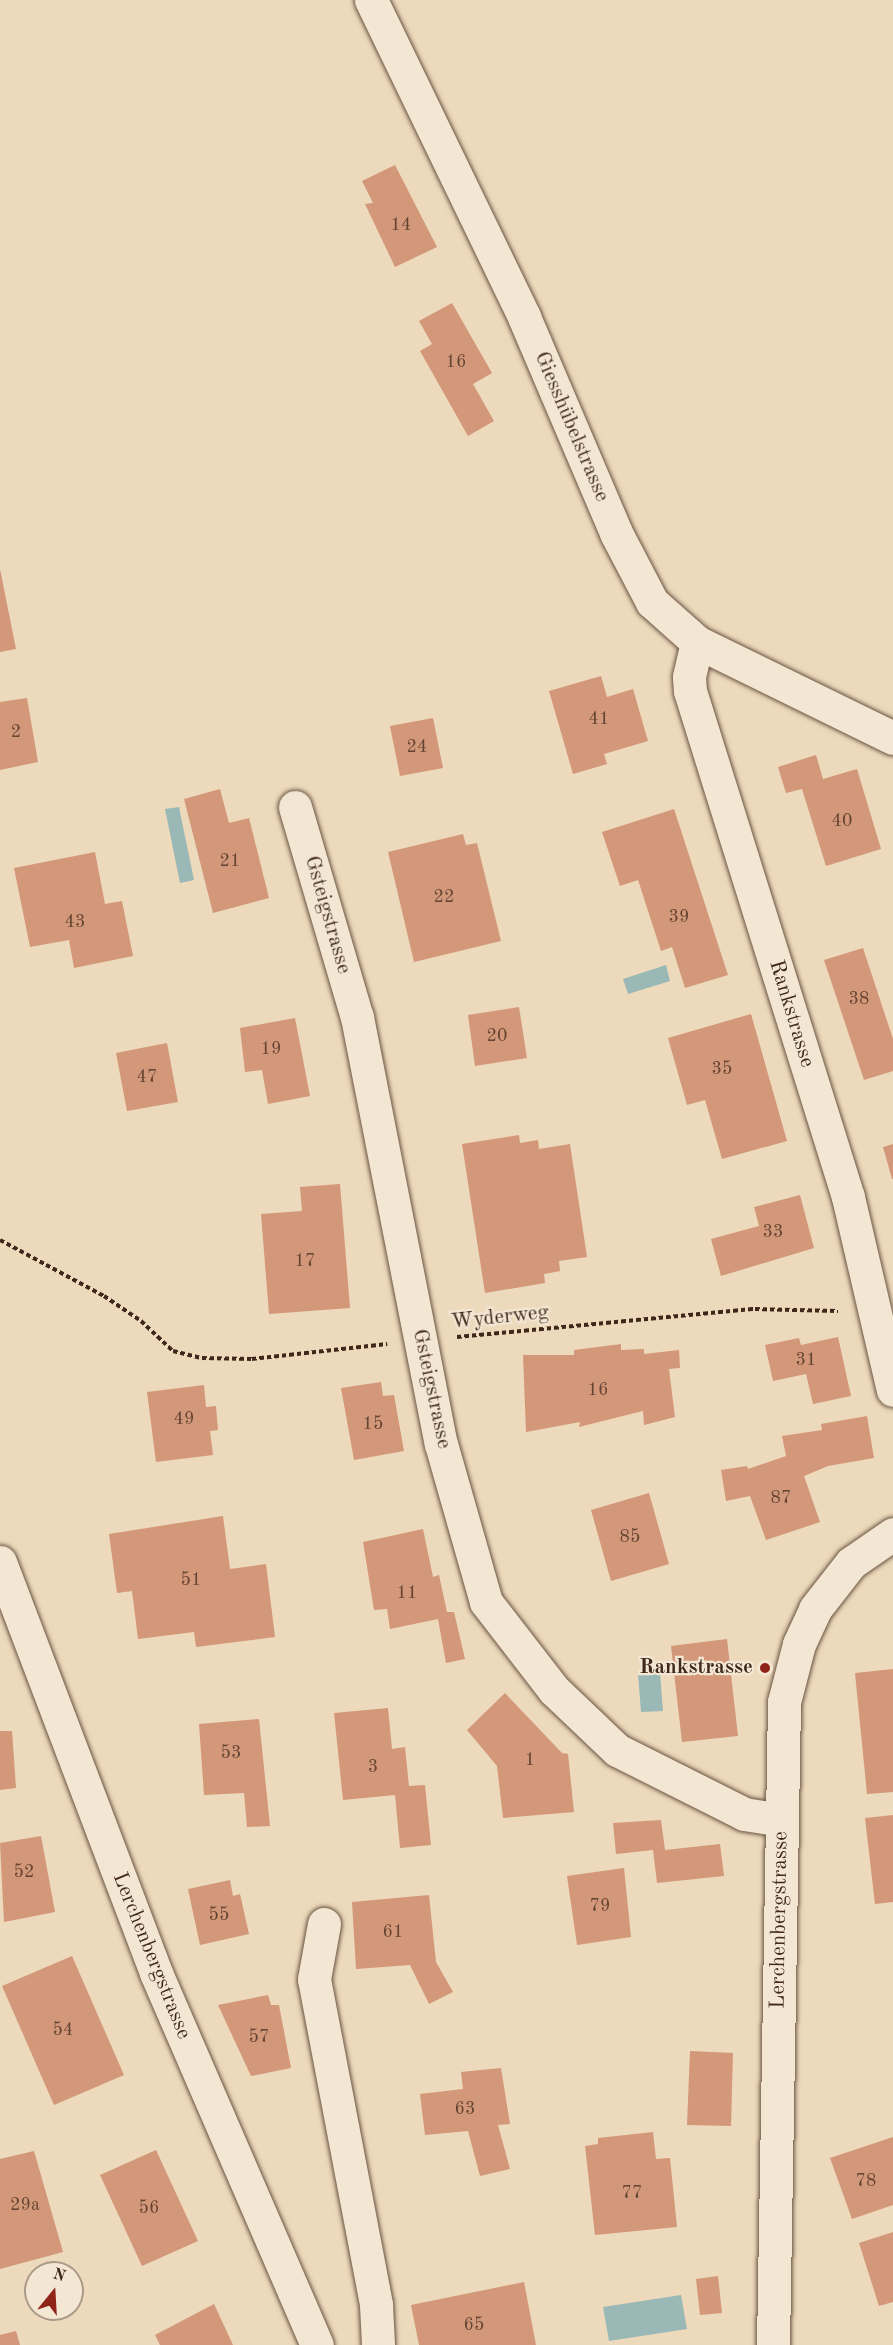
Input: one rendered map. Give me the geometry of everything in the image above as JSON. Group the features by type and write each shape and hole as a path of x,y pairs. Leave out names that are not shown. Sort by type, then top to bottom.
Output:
{"street":[{"name":"Giesshübelstrasse","path":"371,0 524,317 639,580 652,602 697,642 893,738"},
{"name":"Rankstrasse","path":"697,642 689,677 690,691 848,1197 893,1390"},
{"name":"Gsteigstrasse","path":"295,807 357,1017 441,1444 486,1602 554,1690 617,1750 744,1814 781,1820"},
{"name":"Lerchenbergstrasse","path":"773,2345 784,1702 799,1644 815,1609 851,1563 893,1534"},
{"name":"Lerchenbergstrasse","path":"0,1562 156,1973 317,2345"},
{"path":"324,1924 314,1979 376,2305 378,2345"}],"path":[{"name":"Wyderweg","path":"0,1240 104,1296 141,1321 173,1351 202,1358 252,1359 421,1340 755,1309 874,1312"}],"water":[{"path":"179,807 194,880 180,883 165,809"},
{"path":"666,965 670,981 628,994 623,979"},
{"path":"660,1672 663,1711 641,1712 638,1674"},
{"path":"681,2295 687,2329 609,2341 603,2307"}],"building":[{"path":"395,165 437,247 395,267 365,204 373,203 362,181"},
{"path":"452,303 492,373 473,384 494,421 468,436 420,351 432,344 419,321"},
{"path":"0,569 16,649 0,652"},
{"path":"601,676 607,697 633,689 648,741 604,754 607,764 573,774 549,691"},
{"path":"27,698 38,762 0,770 0,702"},
{"path":"433,718 443,768 400,776 390,726"},
{"path":"816,755 823,779 857,769 881,849 826,866 802,789 786,793 778,767"},
{"path":"220,789 229,823 249,818 269,898 213,913 184,799"},
{"path":"674,809 728,975 685,988 672,947 661,951 638,880 620,886 602,832"},
{"path":"463,834 466,845 477,843 501,941 414,962 388,852"},
{"path":"95,852 105,904 122,901 133,956 74,968 69,940 30,947 14,868"},
{"path":"863,948 893,1039 893,1071 864,1080 824,960"},
{"path":"519,1007 527,1058 475,1066 468,1015"},
{"path":"751,1014 787,1141 722,1159 705,1100 687,1105 668,1038"},
{"path":"295,1018 310,1096 268,1104 262,1070 245,1072 240,1028"},
{"path":"167,1043 178,1102 127,1111 116,1053"},
{"path":"519,1135 520,1143 538,1140 539,1149 570,1144 587,1257 559,1261 560,1271 544,1274 545,1283 485,1293 462,1144"},
{"path":"893,1144 893,1179 892,1179 883,1147"},
{"path":"340,1184 350,1308 269,1314 261,1214 302,1211 300,1187"},
{"path":"800,1195 814,1248 721,1276 711,1239 759,1226 754,1207"},
{"path":"838,1337 851,1396 813,1404 806,1374 773,1381 765,1345 799,1338 801,1345"},
{"path":"621,1344 621,1350 644,1349 644,1354 679,1350 680,1368 669,1369 675,1417 644,1425 643,1411 579,1427 580,1422 526,1432 523,1355 574,1355 574,1350"},
{"path":"381,1382 383,1396 394,1395 404,1451 354,1460 341,1388"},
{"path":"204,1385 206,1407 216,1406 218,1430 210,1431 213,1455 156,1462 147,1392"},
{"path":"867,1416 874,1458 828,1466 804,1476 820,1522 766,1540 750,1496 726,1501 721,1470 747,1466 748,1469 786,1456 782,1436 822,1430 821,1424"},
{"path":"649,1493 669,1564 611,1581 591,1510"},
{"path":"223,1516 230,1569 266,1564 275,1637 196,1647 194,1632 138,1639 132,1591 117,1593 109,1534"},
{"path":"423,1529 433,1577 439,1575 447,1612 454,1612 465,1659 446,1663 438,1619 390,1629 387,1609 374,1610 363,1542"},
{"path":"727,1639 738,1736 682,1742 671,1646"},
{"path":"893,1669 893,1792 867,1794 855,1673"},
{"path":"505,1693 562,1753 568,1754 574,1812 503,1818 497,1766 467,1730"},
{"path":"388,1708 392,1749 405,1747 409,1786 425,1785 431,1845 400,1848 395,1795 343,1800 334,1713"},
{"path":"259,1719 270,1826 247,1827 244,1793 204,1795 199,1724"},
{"path":"0,1731 12,1731 16,1788 0,1790"},
{"path":"893,1815 893,1902 875,1904 865,1818"},
{"path":"661,1820 665,1850 720,1844 724,1876 657,1883 653,1850 616,1854 613,1823"},
{"path":"41,1836 55,1912 4,1922 0,1843"},
{"path":"624,1868 631,1937 577,1945 567,1876"},
{"path":"230,1880 233,1896 240,1894 249,1934 200,1945 188,1889"},
{"path":"429,1895 436,1962 453,1992 429,2004 410,1965 356,1969 352,1902"},
{"path":"72,1956 124,2075 54,2105 2,1986"},
{"path":"268,1995 271,2005 279,2005 291,2068 251,2076 218,2005"},
{"path":"690,2051 733,2053 731,2126 687,2125"},
{"path":"501,2068 510,2124 498,2125 510,2169 480,2176 468,2131 425,2135 420,2094 463,2089 461,2072"},
{"path":"653,2132 656,2159 670,2158 677,2227 595,2235 585,2146 598,2144 598,2138"},
{"path":"893,2137 893,2205 852,2219 830,2158"},
{"path":"156,2150 198,2241 142,2266 100,2175"},
{"path":"34,2151 63,2252 0,2269 0,2159"},
{"path":"893,2232 893,2302 879,2306 859,2243"},
{"path":"718,2276 722,2313 700,2315 696,2279"},
{"path":"524,2282 536,2345 419,2345 411,2305"},
{"path":"214,2304 233,2345 160,2345 155,2335"},
{"path":"16,2331 20,2345 0,2345 0,2335"}],"place":[{"name":"Rankstrasse","path":"765,1668"}]}
